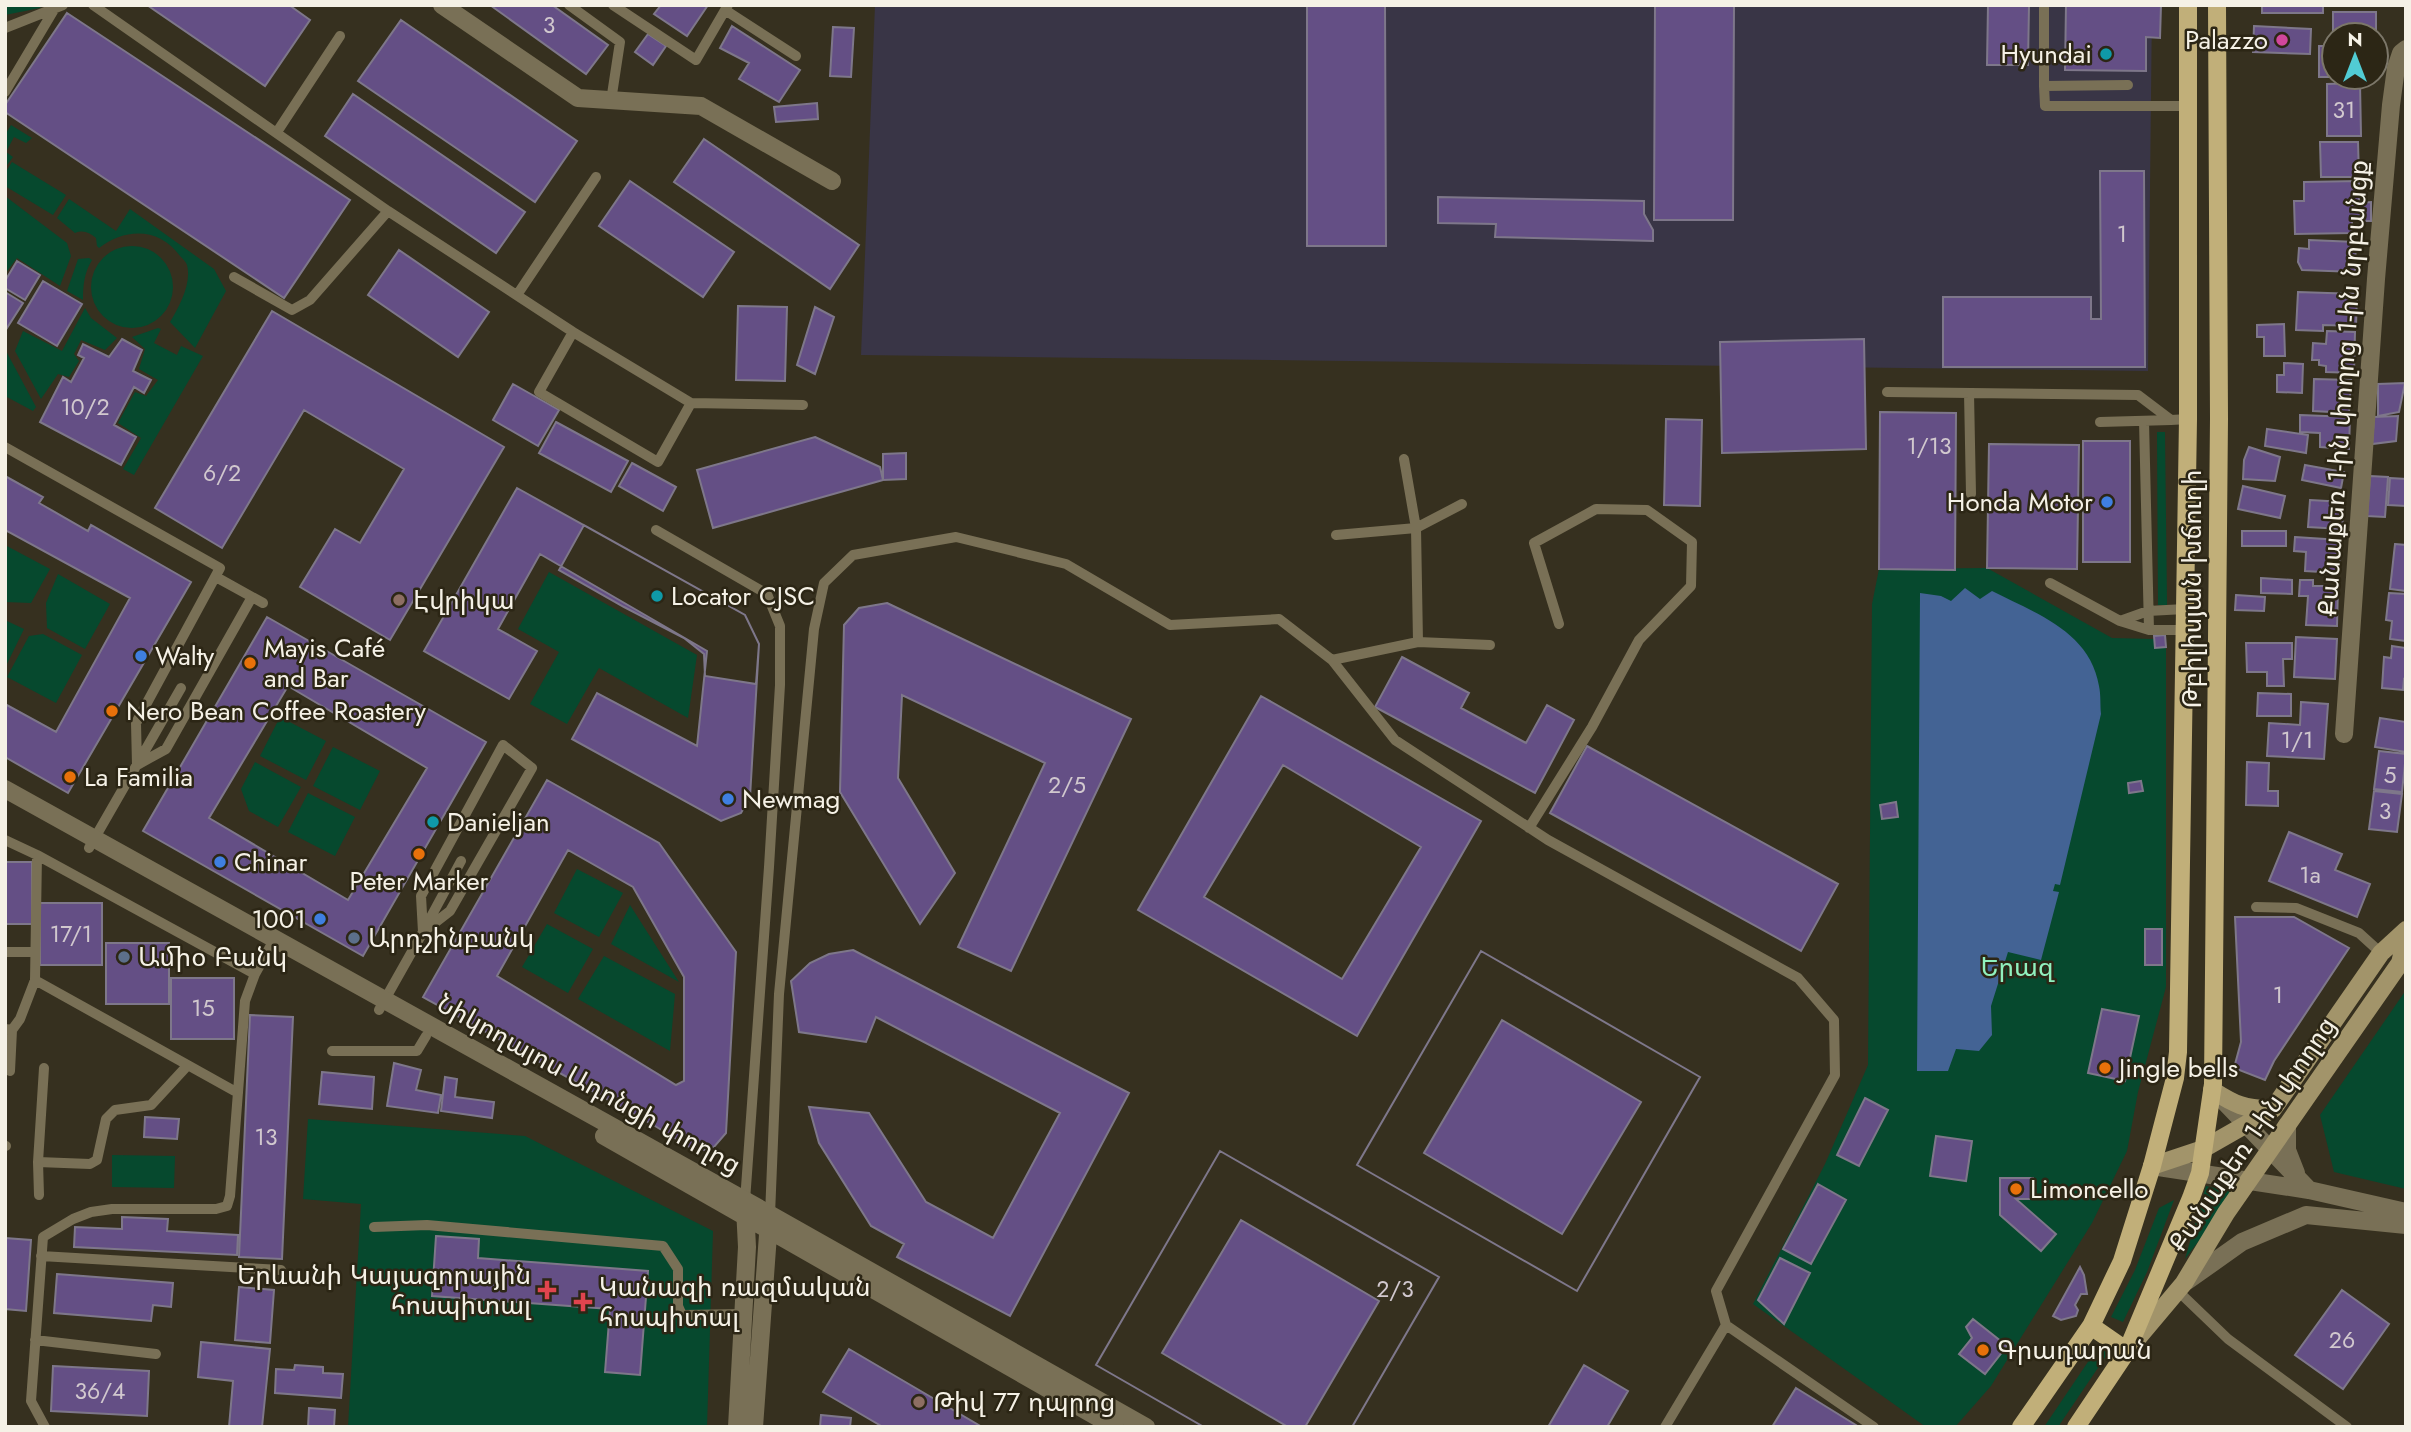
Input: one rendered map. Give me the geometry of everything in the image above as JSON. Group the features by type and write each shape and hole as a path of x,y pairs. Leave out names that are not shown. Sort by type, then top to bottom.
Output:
{"main road":[{"name":"Թբիլիսյան խճուղի","path":"2021,1427 2091,1326 2122,1261 2152,1166 2175,1078 2178,1052 2185,630 2179,419 2188,106 2188,5"},
{"name":"Թբիլիսյան խճուղի","path":"2076,1427 2127,1351 2200,1173 2212,1090 2219,418 2217,5"},
{"path":"2179,419 2219,418"},
{"name":"Քանաքեռ 1-ին փողոց","path":"2152,1166 2203,1149 2273,1109 2381,953 2406,930"},
{"name":"Քանաքեռ 1-ին փողոց","path":"2127,1351 2181,1287 2226,1213 2400,963 2406,938"},
{"name":"Քանաքեռ 1-ին փողոց","path":"2212,1090 2237,1105 2260,1110 2273,1109"},
{"path":"2091,1326 2127,1351"}],"street":[{"path":"442,5 578,98 701,106 832,181"},
{"name":"Քանաքեռ 1-ին փողոց 1-ին նրբանցք","path":"2344,734 2390,105 2396,68 2401,53 2406,49"},
{"name":"Նիկողայոս Ադոնցի փողոց","path":"5,789 92,844 745,1208 1094,1422 1115,1427"},
{"name":"Նիկողայոս Ադոնցի փողոց","path":"5,801 92,844"},
{"name":"Նիկողայոս Ադոնցի փողոց","path":"382,1006 426,1036 745,1208"},
{"path":"2212,1090 2304,1185"},
{"path":"2287,1125 2287,1150 2304,1185"},
{"path":"2152,1166 2249,1181 2304,1185 2406,1212"},
{"path":"737,1427 747,1247 745,1208"},
{"path":"2181,1287 2242,1242 2306,1215 2406,1226"},
{"path":"754,1427 769,1222"},
{"name":"Նիկողայոս Ադոնցի փողոց","path":"769,1222 1146,1427"}],"lane":[{"path":"93,5 388,211 573,332 691,403 803,405"},
{"path":"569,5 620,42 611,101"},
{"path":"613,5 695,60 726,7 796,56"},
{"path":"2044,5 2045,106 2188,106"},
{"path":"5,28 59,6"},
{"path":"5,92 59,6"},
{"path":"277,132 340,36"},
{"path":"2044,86 2128,85"},
{"path":"517,295 596,177"},
{"path":"234,277 292,310 310,300 388,211"},
{"path":"573,332 539,392 658,461 691,403"},
{"path":"1887,392 2138,394 2179,419"},
{"path":"1969,393 1971,494"},
{"path":"2100,422 2179,419"},
{"path":"2144,421 2148,630"},
{"path":"5,447 220,568 136,723 137,765"},
{"path":"1404,459 1416,528 1418,642"},
{"path":"1336,535 1416,528 1462,504"},
{"path":"1529,828 1592,727 1639,640 1691,586 1692,542 1647,510 1596,509 1534,542 1559,624"},
{"path":"656,530 767,594 780,626 780,685 770,854 745,1208"},
{"path":"769,1222 782,968 814,629 824,583 853,555 956,537 1066,564 1170,625 1279,618 1332,660 1395,740 1529,828 1798,978 1834,1020 1835,1075 1716,1291 1726,1325 1874,1427"},
{"path":"216,577 263,603"},
{"path":"2050,583 2120,621 2148,630 2185,630"},
{"path":"137,765 166,749 252,597"},
{"path":"2120,621 2148,611 2185,609"},
{"path":"1332,660 1418,642 1490,645"},
{"path":"92,844 181,688"},
{"path":"503,745 532,768 450,912 423,932 421,895 503,745"},
{"path":"5,840 255,974"},
{"path":"10,1071 9,1029 20,1019 35,980 37,855"},
{"path":"382,1006 461,861"},
{"path":"2256,907 2296,908 2359,933 2381,953"},
{"path":"45,1427 31,1401 43,1237 73,1219 91,1212 112,1209 216,1209 227,1206 230,1196 245,1002 255,974 271,945"},
{"path":"5,952 35,952"},
{"path":"35,980 237,1093"},
{"path":"332,1051 417,1051 426,1036"},
{"path":"38,1162 90,1164 97,1160 106,1119 115,1110 151,1105 187,1066"},
{"path":"39,1195 38,1162 44,1068"},
{"path":"374,1227 427,1225 663,1246 678,1269 678,1306 682,1315 743,1314"},
{"path":"41,1256 281,1270"},
{"path":"2181,1287 2228,1339 2347,1427"},
{"path":"1665,1427 1726,1325"},
{"path":"35,1340 156,1354"}],"shaded area":[{"path":"875,5 2152,5 2148,371 861,355"}],"green space":[{"path":"6,5 42,5 40,8 5,15"},
{"path":"11,125 32,138 26,143 14,137 6,152 13,157 5,168 5,135"},
{"path":"12,162 66,195 53,215 5,186 5,173"},
{"path":"5,196 67,243 71,256 60,286 17,258 5,274"},
{"path":"69,199 116,231 130,209 214,269 226,291 195,348 170,322 181,302 188,279 184,260 163,240 142,234 120,236 99,248 96,238 88,233 75,233 57,218"},
{"path":"132,246 148,250 161,258 169,271 173,287 169,303 161,316 148,324 132,328 116,324 103,316 95,303 91,287 95,271 103,258 116,250"},
{"path":"78,259 92,260 84,280 83,300 67,291"},
{"path":"85,308 91,318 117,338 105,350 81,340 74,354 79,361 69,377 58,374 41,399 15,351 23,331 62,351"},
{"path":"161,329 154,343 177,355 181,346 203,356 134,475 123,469 141,438 118,423 135,392 146,396 158,380 139,369 145,349 132,337"},
{"path":"5,349 36,407 33,411 5,396"},
{"path":"2157,432 2165,432 2167,605 2158,605"},
{"path":"5,545 50,569 31,603 5,602"},
{"name":"Երազ","path":"1987,568 2112,638 2154,639 2155,648 2166,647 2166,987 2138,1092 2127,1151 2092,1223 1991,1386 1955,1427 1926,1427 1753,1304 1825,1164 1868,1065 1872,604 1879,569"},
{"path":"549,572 697,655 688,718 599,668 567,724 530,704 559,652 518,629"},
{"path":"58,574 110,604 85,649 47,628 46,603"},
{"path":"5,618 24,629 5,668"},
{"path":"43,634 82,655 56,703 7,677 29,636"},
{"path":"280,717 326,741 306,780 260,756"},
{"path":"333,747 380,771 360,810 313,786"},
{"path":"255,762 301,787 278,827 249,811 241,789"},
{"path":"308,793 355,817 335,856 288,832"},
{"path":"577,869 623,893 599,937 554,913"},
{"path":"630,905 679,982 611,944"},
{"path":"547,924 593,949 568,993 522,967"},
{"path":"604,956 675,994 670,1051 578,999"},
{"path":"2406,990 2406,1189 2334,1172 2320,1115"},
{"path":"308,1119 525,1136 713,1231 707,1427 348,1427 361,1204 303,1199"},
{"path":"112,1155 175,1156 174,1188 112,1187"},
{"path":"2206,1186 2232,1192 2223,1209 2185,1259"},
{"path":"2174,1200 2147,1272 2123,1322 2111,1317 2135,1270 2159,1208"},
{"path":"2098,1347 2108,1353 2058,1427 2044,1427"}],"water":[{"path":"1965,588 1980,599 1992,591 2042,616 2073,638 2094,667 2100,689 2101,714 2060,885 2055,884 2053,891 2059,892 2041,960 2008,952 1991,1006 1992,1035 1979,1051 1956,1049 1948,1071 1917,1071 1920,593 1941,596 1951,601"}],"building":[{"path":"147,5 289,5 310,20 265,86"},
{"path":"490,5 552,5 608,45 586,74"},
{"path":"661,5 708,5 687,36 654,14"},
{"path":"1307,5 1385,5 1386,246 1307,246"},
{"path":"1655,5 1734,5 1733,220 1654,220"},
{"path":"1988,5 2029,5 2028,65 1987,65"},
{"name":"Hyundai","path":"2066,5 2161,5 2160,38 2146,37 2146,71 2065,70"},
{"path":"2262,5 2323,5 2323,13 2262,13"},
{"path":"2333,12 2376,12 2376,21 2333,21"},
{"path":"67,13 350,200 284,298 5,112 5,105"},
{"path":"401,20 577,141 535,202 358,81"},
{"path":"732,26 800,70 779,102 739,79 749,63 720,48"},
{"name":"Palazzo","path":"2254,26 2311,29 2310,54 2253,52"},
{"path":"833,27 854,28 851,77 830,76"},
{"path":"648,34 666,46 653,65 635,52"},
{"path":"2319,46 2320,46 2320,77"},
{"path":"2327,91 2360,91 2361,136 2327,136"},
{"path":"353,94 525,212 496,253 325,136"},
{"path":"817,103 818,119 776,122 774,107"},
{"path":"704,139 859,245 830,289 674,182"},
{"path":"2320,142 2358,142 2359,177 2321,177"},
{"path":"2100,171 2144,171 2145,367 1943,367 1943,297 2091,297 2091,319 2101,319"},
{"path":"630,181 734,252 703,297 599,226"},
{"path":"2359,181 2359,203 2371,202 2371,221 2352,221 2352,233 2295,234 2294,201 2304,201 2304,182"},
{"path":"1438,197 1644,201 1644,214 1653,230 1653,241 1495,237 1496,224 1438,223"},
{"path":"2309,240 2356,242 2355,272 2302,270 2298,262 2299,248 2309,249"},
{"path":"399,250 489,312 458,357 368,295"},
{"path":"17,261 40,275 25,300 5,288 5,281"},
{"path":"43,281 82,304 57,346 18,323"},
{"path":"5,292 23,303 5,331"},
{"path":"2298,292 2357,294 2356,326 2323,325 2323,331 2296,330"},
{"path":"738,306 787,307 785,381 736,380"},
{"path":"815,307 834,317 815,374 797,365"},
{"path":"272,311 504,447 390,640 300,587 335,529 360,543 404,469 304,410 222,548 155,508"},
{"path":"2284,324 2285,356 2264,356 2264,337 2257,337 2257,325"},
{"path":"2327,331 2355,332 2354,373 2326,372 2326,366 2319,365 2319,360 2312,360 2313,343 2326,344"},
{"path":"122,339 142,350 133,371 151,380 144,393 134,387 114,425 136,437 121,465 40,422 63,377 71,382 84,358 78,355 83,344 109,357"},
{"path":"1864,339 1866,449 1722,453 1720,342"},
{"path":"2284,363 2303,364 2302,393 2277,392 2277,375 2284,375"},
{"path":"2314,379 2351,380 2349,413 2313,411"},
{"path":"2405,383 2399,412 2378,416 2378,384"},
{"path":"513,384 559,410 538,446 493,420"},
{"path":"1880,412 1956,413 1955,570 1879,569"},
{"path":"2300,415 2350,417 2349,449 2320,447 2320,433 2300,432"},
{"path":"2398,416 2396,441 2372,444 2374,417"},
{"path":"1666,419 1702,420 1700,506 1664,505"},
{"path":"556,422 628,461 611,492 539,453"},
{"path":"2267,429 2308,435 2306,453 2265,446"},
{"path":"815,437 880,467 883,480 713,528 697,470"},
{"name":"Honda Motor","path":"2083,441 2130,441 2130,562 2083,562"},
{"path":"1989,444 2079,445 2077,569 1987,568"},
{"path":"2249,447 2280,457 2275,481 2243,479 2244,460"},
{"path":"906,453 906,479 883,480 883,454"},
{"path":"632,463 676,487 663,511 619,486"},
{"path":"2305,465 2344,472 2341,488 2302,480"},
{"path":"5,476 43,497 39,503 88,531 91,525 191,582 68,793 5,757 5,704 56,732 130,598 5,530"},
{"path":"2370,476 2388,477 2385,517 2367,516"},
{"path":"2390,478 2406,479 2406,506 2388,505"},
{"path":"2243,486 2285,496 2280,518 2238,509"},
{"path":"517,488 745,615 759,644 750,797 741,813 721,821 572,739 597,693 697,746 707,651 540,554 498,629 537,651 509,699 424,651"},
{"path":"2310,500 2344,502 2342,529 2308,527"},
{"name":"Locator CJSC","path":"584,525 745,615 759,644 756,684 705,676 704,654 684,638 559,570"},
{"path":"2242,531 2286,531 2286,546 2242,546"},
{"path":"2295,537 2340,540 2339,573 2305,571 2306,552 2294,551"},
{"path":"2395,544 2406,545 2406,591 2390,589"},
{"path":"2261,578 2292,580 2292,594 2261,593"},
{"path":"2300,580 2313,580 2313,586 2338,586 2337,626 2306,625 2308,596 2299,596"},
{"path":"2389,593 2406,594 2406,641 2390,639 2392,621 2386,620"},
{"path":"2236,595 2265,597 2264,611 2235,610"},
{"path":"887,603 1131,719 1011,971 958,947 1045,763 902,695 898,778 955,873 920,924 840,792 844,625 859,608"},
{"path":"267,617 486,742 363,956 143,831","holes":["288,686 427,768 348,900 209,818"]},
{"path":"2165,635 2166,647 2155,648 2154,636"},
{"path":"2296,637 2337,639 2335,679 2294,677"},
{"path":"2246,643 2292,643 2292,659 2283,659 2284,686 2267,686 2267,672 2247,672"},
{"path":"2392,646 2406,648 2406,680 2404,679 2403,690 2382,688 2384,657 2391,658"},
{"path":"1402,657 1469,693 1461,708 1526,743 1547,705 1574,720 1535,793 1375,707"},
{"path":"2258,693 2291,694 2291,716 2257,716"},
{"path":"1261,696 1481,821 1357,1036 1138,910","holes":["1283,765 1421,847 1342,979 1204,897"]},
{"path":"2301,702 2328,704 2324,759 2267,756 2269,723 2300,725"},
{"path":"2380,718 2406,722 2406,752 2375,747"},
{"path":"1587,746 1838,884 1801,951 1550,813"},
{"path":"2379,751 2406,754 2402,792 2374,789"},
{"path":"2247,762 2269,763 2268,791 2278,791 2278,806 2246,805"},
{"path":"547,780 659,843 736,952 726,1133 714,1147 704,1150 691,1148 423,997","holes":["568,850 633,887 684,977 684,1081 676,1085 497,976"]},
{"path":"2141,781 2143,791 2129,793 2128,783"},
{"path":"2374,791 2402,794 2397,832 2369,829"},
{"path":"1896,802 1898,817 1882,819 1880,805"},
{"path":"2289,832 2342,854 2335,870 2370,884 2357,917 2269,881"},
{"path":"5,862 32,862 32,924 5,924"},
{"path":"40,903 102,903 102,965 40,965"},
{"path":"2235,917 2294,917 2349,948 2274,1061 2265,1080 2234,1068 2241,1042"},
{"path":"2145,929 2162,929 2162,965 2145,965"},
{"path":"106,943 169,943 169,1004 106,1004"},
{"path":"853,950 1129,1093 1010,1316 897,1257 904,1244 871,1226 819,1143 809,1107 869,1113 926,1202 993,1238 1060,1113 876,1017 866,1042 799,1032 791,981 810,963 829,954"},
{"path":"1481,951 1700,1077 1577,1291 1357,1165","holes":["1502,1020 1641,1102 1562,1234 1424,1153"]},
{"path":"1481,951 1700,1077 1577,1291 1357,1165"},
{"path":"171,978 234,978 234,1039 171,1039"},
{"path":"2102,1009 2139,1016 2125,1081 2088,1073"},
{"path":"250,1015 293,1017 282,1259 239,1257"},
{"path":"394,1063 421,1070 416,1090 441,1095 438,1113 387,1106"},
{"path":"322,1072 374,1077 372,1109 319,1104"},
{"path":"445,1077 457,1079 455,1097 494,1102 492,1118 441,1111"},
{"path":"1865,1098 1888,1110 1859,1166 1837,1155"},
{"path":"145,1117 179,1119 177,1139 144,1137"},
{"path":"1936,1136 1972,1141 1966,1181 1930,1176"},
{"path":"1220,1151 1439,1277 1352,1427 1305,1427 1379,1301 1241,1220 1162,1353 1288,1427 1204,1427 1096,1365"},
{"path":"1220,1151 1439,1277 1352,1427 1204,1427 1096,1365"},
{"path":"2000,1178 2033,1178 2033,1199 2016,1199 2056,1234 2041,1251 2000,1215"},
{"path":"1818,1184 1846,1200 1811,1264 1783,1249"},
{"path":"122,1217 168,1219 167,1231 238,1235 237,1255 74,1247 75,1227 122,1229"},
{"name":"Կանազի ռազմական հոսպիտալ","path":"436,1236 479,1239 478,1258 648,1271 640,1375 605,1372 610,1309 432,1296"},
{"path":"5,1238 31,1240 26,1311 5,1309"},
{"path":"1780,1258 1810,1273 1784,1324 1758,1300"},
{"path":"2080,1267 2087,1294 2081,1294 2075,1305 2078,1310 2076,1316 2061,1320 2053,1316"},
{"path":"57,1274 173,1283 171,1307 153,1305 151,1321 54,1313"},
{"path":"239,1287 274,1290 270,1343 235,1340"},
{"path":"2342,1290 2389,1324 2343,1389 2295,1355"},
{"name":"Գրադարան","path":"1973,1319 2007,1346 1985,1374 1959,1354 1972,1338 1966,1327"},
{"path":"201,1342 270,1349 262,1427 229,1427 233,1381 198,1377"},
{"path":"849,1349 982,1427 883,1427 823,1392"},
{"path":"295,1365 323,1367 323,1373 343,1374 341,1398 275,1393 276,1369 294,1370"},
{"path":"1584,1365 1628,1391 1607,1427 1548,1427"},
{"path":"53,1366 149,1371 147,1416 51,1411"},
{"path":"1796,1388 1859,1427 1772,1427"},
{"path":"309,1408 335,1410 334,1427 308,1427"},
{"path":"821,1415 851,1418 850,1427 820,1427"}],"place":[{"name":"Palazzo","path":"2282,40"},
{"name":"Hyundai","path":"2106,54"},
{"name":"Honda Motor","path":"2107,502"},
{"name":"Locator CJSC","path":"657,596"},
{"name":"Էվրիկա","path":"399,600"},
{"name":"Walty","path":"141,656"},
{"name":"Mayis Café and Bar","path":"250,663"},
{"name":"Nero Bean Coffee Roastery","path":"112,711"},
{"name":"La Familia","path":"70,777"},
{"name":"Newmag","path":"728,799"},
{"name":"Danieljan","path":"433,822"},
{"name":"Peter Marker","path":"419,854"},
{"name":"Chinar","path":"220,862"},
{"name":"1001","path":"320,919"},
{"name":"Արդշինբանկ","path":"354,938"},
{"name":"Ամիօ Բանկ","path":"124,957"},
{"name":"Jingle bells","path":"2105,1068"},
{"name":"Limoncello","path":"2016,1189"},
{"name":"Երևանի Կայազորային հոսպիտալ","path":"547,1290"},
{"name":"Կանազի ռազմական հոսպիտալ","path":"583,1302"},
{"name":"Գրադարան","path":"1983,1350"},
{"name":"Թիվ 77 դպրոց","path":"919,1402"}]}
